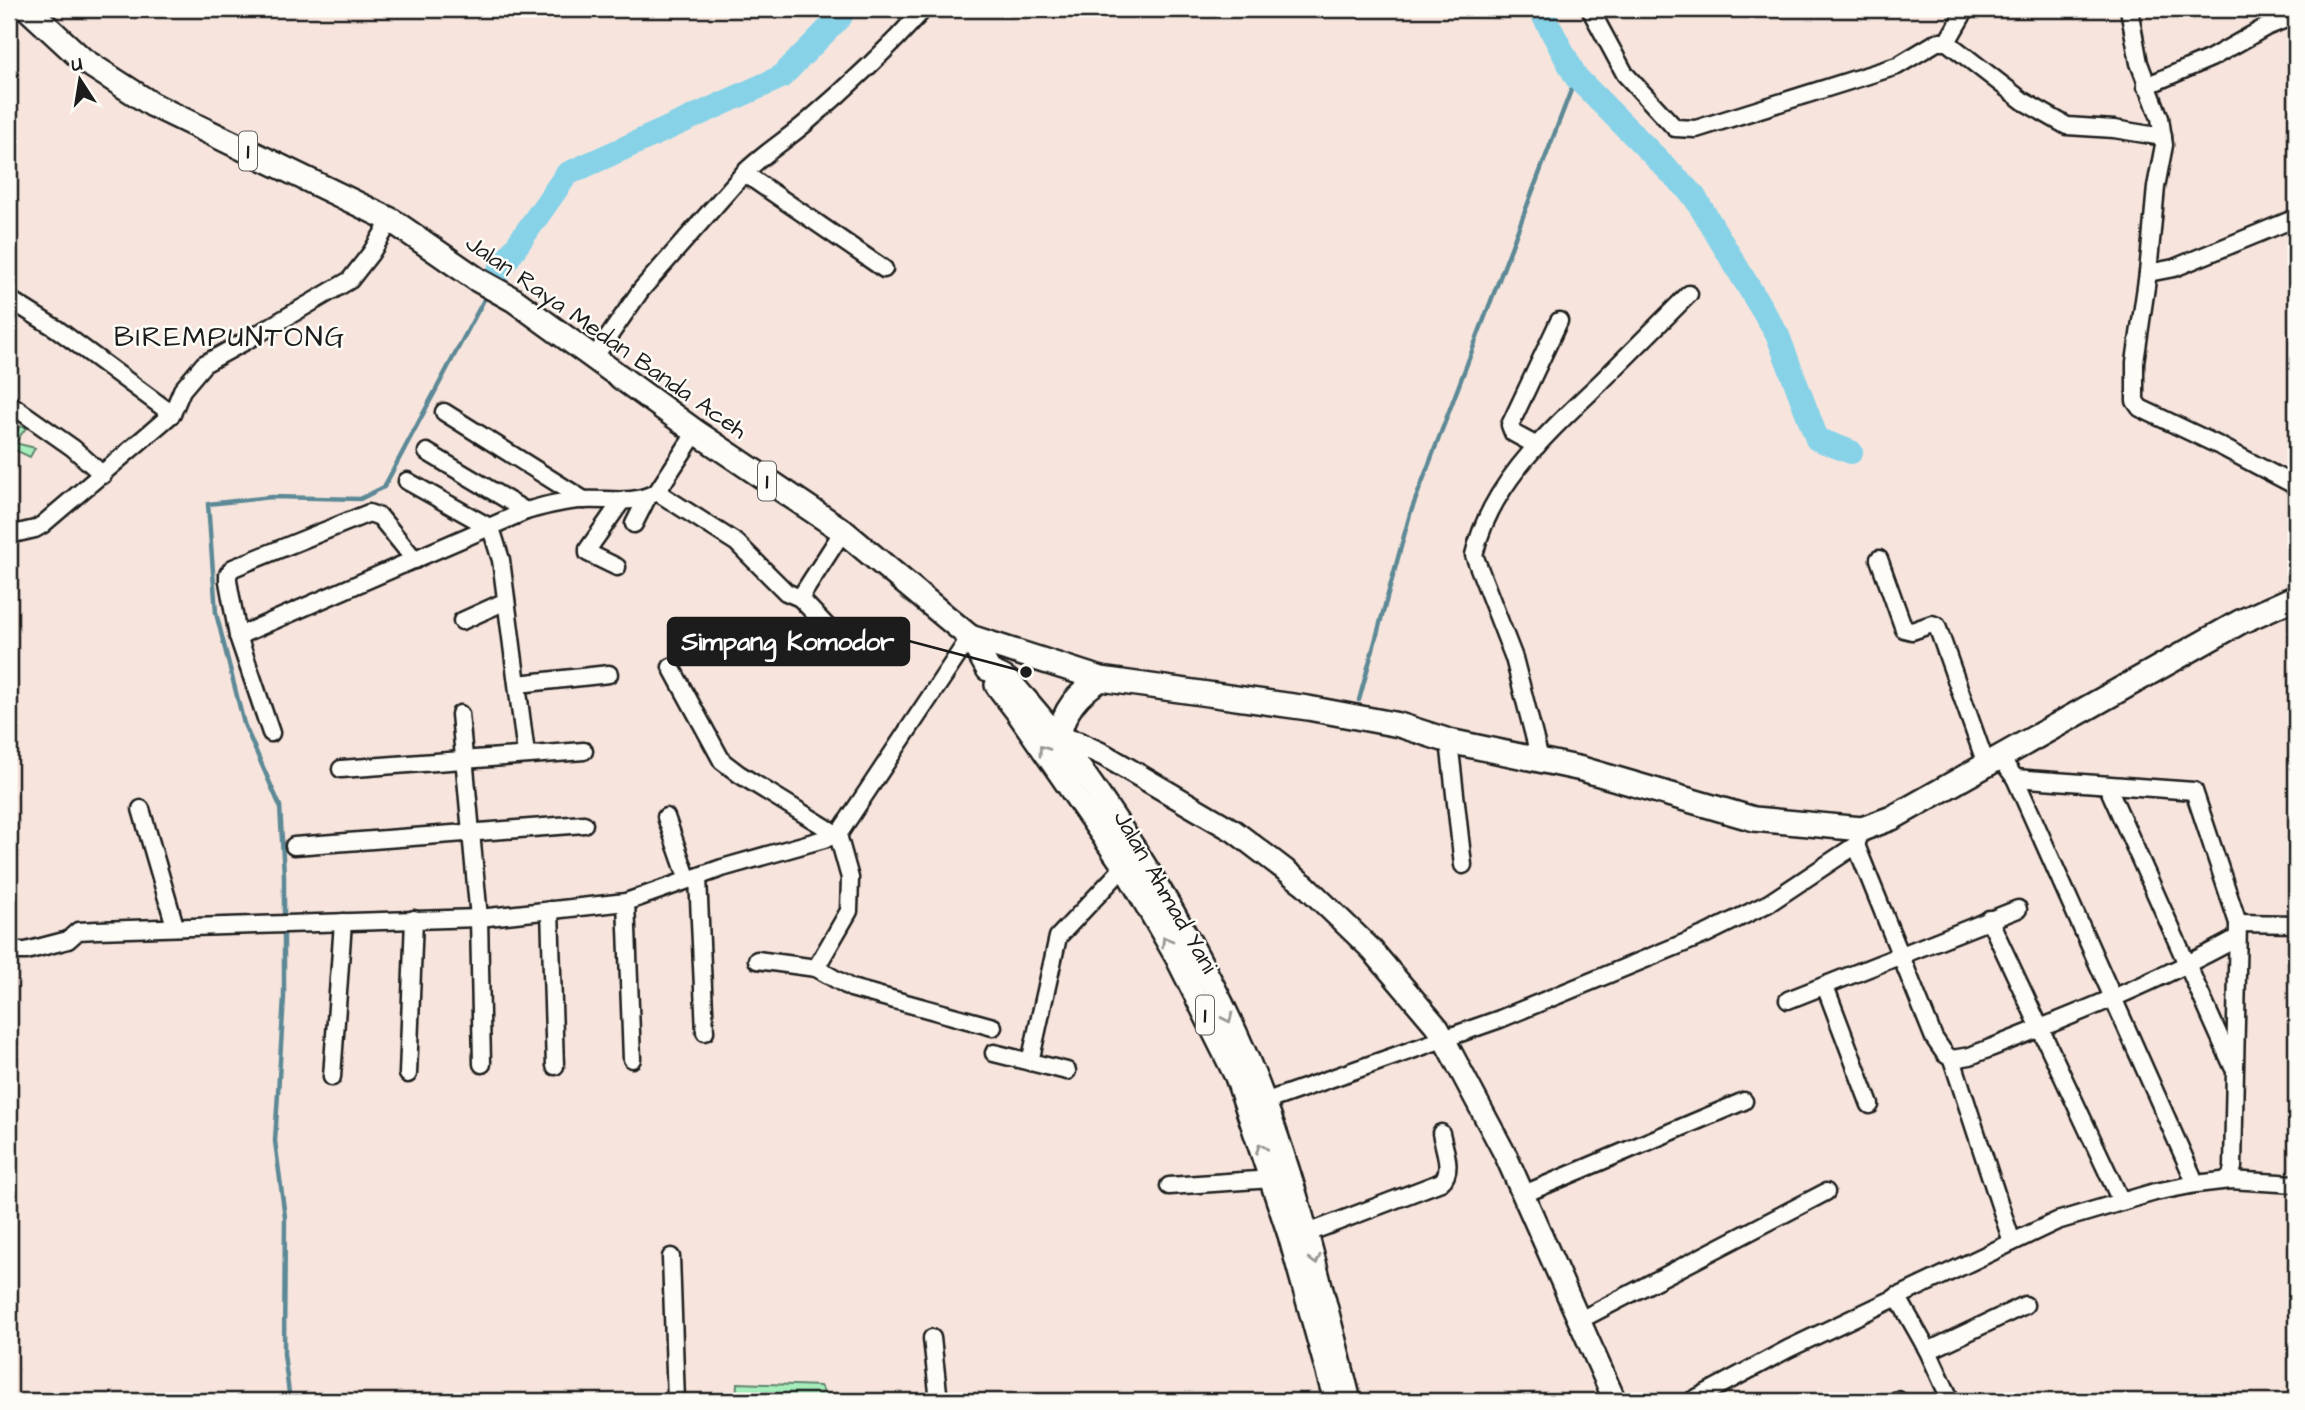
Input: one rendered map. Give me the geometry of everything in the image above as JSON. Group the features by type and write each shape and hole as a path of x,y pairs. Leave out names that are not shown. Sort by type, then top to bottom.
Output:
{"highway":[{"name":"Jalan Raya Medan Banda Aceh","path":"28,9 83,60 153,106 391,220 478,280 514,300 696,432 843,531 970,637 988,669"},
{"path":"970,637 1101,679 1308,708 1399,725 1449,741 1582,769 1754,819 1859,837 2240,622 2296,597"},
{"path":"1058,738 1061,725 1076,699 1101,679"}],"main road":[{"name":"Jalan Raya Medan Banda Aceh","path":"988,669 1008,680 1058,738 1127,837 1175,916 1226,1012 1264,1102 1299,1237 1350,1401"},
{"name":"Jalan Ahmad Yani","path":"988,669 996,686 1124,867 1176,957 1236,1077 1272,1180 1299,1237 1335,1401"},
{"path":"1058,738 1079,743 1104,755 1199,810 1234,831 1306,885 1371,949 1438,1028 1506,1156 1615,1401"}],"street":[{"path":"593,359 641,289 744,173 808,122 894,43 924,9"},
{"path":"1590,9 1625,74 1675,128 1696,130 1897,66 1937,42 1947,42 2023,101 2067,126 2114,129 2163,137"},
{"path":"1947,42 1966,9"},
{"path":"2129,9 2139,63 2160,118 2164,145 2156,187 2148,273 2135,362 2135,401 2140,408 2296,486"},
{"path":"2147,86 2211,58 2266,27 2296,15"},
{"path":"744,173 884,269"},
{"path":"2148,273 2175,268 2296,218"},
{"path":"9,535 35,529 103,475 172,414 182,390 204,363 350,280 371,253 391,220"},
{"path":"1540,759 1514,658 1474,555 1488,512 1512,474 1562,419 1689,294"},
{"path":"9,299 57,329 172,414"},
{"path":"1538,446 1513,433 1510,425 1559,321"},
{"path":"9,403 73,448 103,475"},
{"path":"444,412 584,500"},
{"path":"634,524 696,432"},
{"path":"427,452 526,511"},
{"path":"407,481 491,528 501,560 526,754"},
{"path":"238,636 526,511 556,503 584,500 621,502 652,495 737,543 786,592 800,598 834,634"},
{"path":"617,567 588,553 588,549 621,502"},
{"path":"271,733 238,636 228,581 233,568 369,513 380,517 415,560"},
{"path":"800,598 843,531"},
{"path":"1879,559 1903,629 1912,631 1932,624 1937,626 1993,760 2015,778 2196,1184"},
{"path":"462,621 506,601"},
{"path":"9,951 26,951 68,940 78,931 479,918 626,902 693,878 838,835 970,637"},
{"path":"671,667 722,761 838,835 850,878 849,911 816,968"},
{"path":"518,684 610,674"},
{"path":"460,714 479,918 482,1064"},
{"path":"1449,741 1463,865"},
{"path":"341,769 584,751"},
{"path":"2015,778 2194,791 2238,931 2233,1167 2230,1180"},
{"path":"2107,785 2235,1073"},
{"path":"141,809 175,926"},
{"path":"666,817 693,878 705,1032"},
{"path":"295,846 584,824"},
{"path":"1264,1102 1500,1020 1706,934 1769,903 1859,837 1934,1038 1952,1059 2012,1242"},
{"path":"1030,1062 1058,937 1124,867"},
{"path":"626,902 632,1059"},
{"path":"1788,1000 2018,909"},
{"path":"550,910 555,1066"},
{"path":"408,1074 414,919"},
{"path":"1989,919 2121,1201"},
{"path":"332,1077 343,922"},
{"path":"1952,1059 1970,1056 2040,1029 2187,966 2238,931 2296,924"},
{"path":"757,960 816,968 850,988 993,1027"},
{"path":"1825,986 1870,1105"},
{"path":"994,1053 1067,1071"},
{"path":"1524,1194 1744,1101"},
{"path":"1299,1237 1441,1182 1447,1177 1448,1170 1441,1133"},
{"path":"1169,1186 1272,1180"},
{"path":"1692,1401 1788,1349 2057,1221 2121,1201 2196,1184 2230,1180 2296,1184"},
{"path":"1580,1320 1826,1192"},
{"path":"671,1257 676,1401"},
{"path":"1897,1296 1928,1351 1951,1401"},
{"path":"1928,1351 2025,1305"},
{"path":"932,1338 939,1401"}],"green space":[{"path":"20,426 26,428 15,443 35,448 30,457 11,448 15,464 9,465 9,440"},
{"path":"737,1383 820,1386 830,1401 736,1401"}],"waterway":[{"path":"499,271 567,174 781,77 841,16 843,9"},
{"path":"1540,9 1576,77 1694,196 1778,336 1817,439 1851,452"},
{"path":"1359,700 1410,514 1576,77"},
{"path":"494,280 499,271"},
{"path":"290,1401 284,1354 285,1217 275,1141 284,997 284,875 280,806 244,724 216,613 208,504 272,497 360,499 384,487 487,294"}],"place":[{"name":"Simpang Komodor","path":"1026,672"}],"district":[{"name":"BIREMPUNTONG","path":"230,337"}]}
